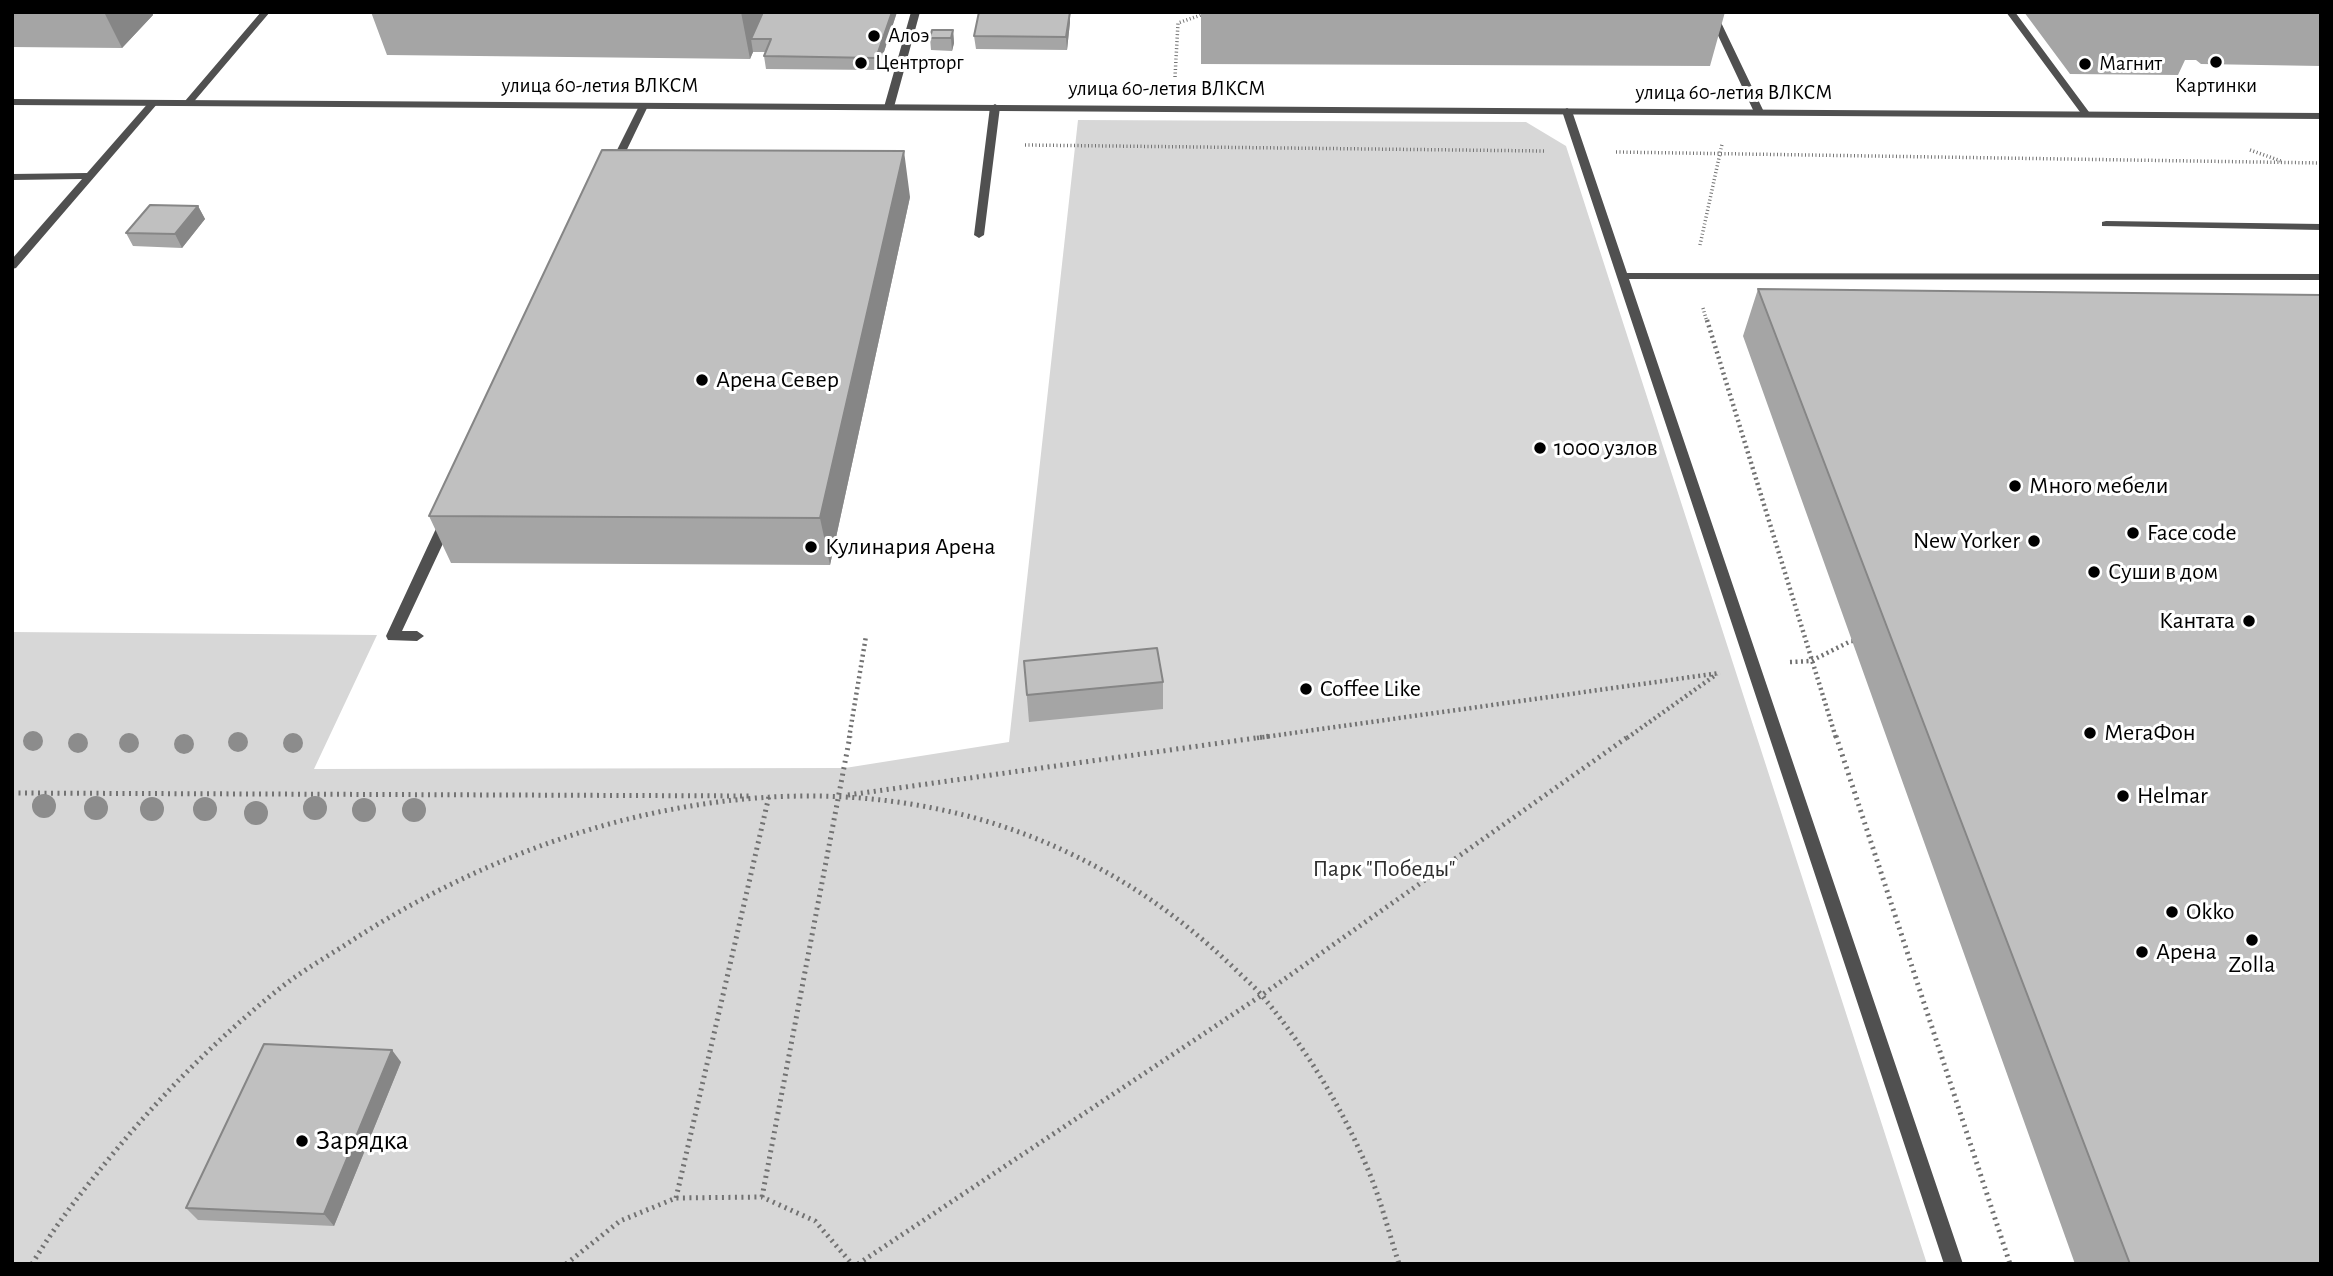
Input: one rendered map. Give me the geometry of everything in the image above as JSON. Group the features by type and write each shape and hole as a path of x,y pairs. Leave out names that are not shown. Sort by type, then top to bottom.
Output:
{"street":[{"path":"188,103 267,12"},
{"path":"889,107 916,12"},
{"path":"2010,12 2086,114"},
{"path":"1700,18 1712,15 1759,112"},
{"name":"улица 60-летия ВЛКСМ","path":"12,102 2321,116"},
{"path":"12,266 153,103"},
{"path":"610,174 643,106"},
{"path":"979,235 995,107"},
{"path":"1567,111 1954,1264"},
{"path":"12,177 90,176"},
{"path":"2106,225 2321,227"},
{"path":"1622,276 2321,276"},
{"path":"417,636 393,636 452,511"}],"path":[{"path":"1175,82 1178,23 1201,15"},
{"path":"1733,112 1718,154 1694,276 1811,661 2010,1264"},
{"path":"989,145 2321,163"},
{"path":"762,1197 840,796 866,636"},
{"path":"1851,641 1865,641"},
{"path":"840,796 1718,673 1262,995 858,1264"},
{"path":"12,793 840,796 935,808 1026,834 1111,873 1190,926 1262,995 1327,1088 1369,1172 1399,1264"},
{"path":"676,1198 769,796"},
{"path":"32,1264 58,1220 164,1092 280,988 401,908 524,850 648,813 769,796"},
{"path":"566,1264 620,1221 676,1198 762,1197 815,1221 852,1264"}],"green space":[{"name":"Парк \"Победы\"","path":"1078,120 1526,122 1566,146 1927,1264 12,1264 12,632 377,635 314,769 845,768 1009,742"}],"building":[{"path":"763,12 892,12 876,58 764,56 771,39 751,39"},
{"path":"979,12 1070,12 1066,37 974,36"},
{"path":"2118,12 2207,12 2208,13"},
{"path":"932,30 953,30 951,38 930,38"},
{"name":"Арена Север","path":"602,150 904,151 820,518 429,516"},
{"path":"150,205 198,206 175,234 126,233"},
{"name":"Арена","path":"1758,289 2321,295 2321,1264 2130,1264"},
{"path":"1157,648 1163,682 1027,695 1024,661"},
{"name":"Зарядка","path":"264,1044 392,1050 324,1214 186,1208"}],"place":[{"name":"Алоэ","path":"874,36"},
{"name":"Картинки","path":"2216,62"},
{"name":"Центрторг","path":"861,63"},
{"name":"Магнит","path":"2085,64"},
{"name":"Арена Север","path":"702,380"},
{"name":"1000 узлов","path":"1540,448"},
{"name":"Много мебели","path":"2015,486"},
{"name":"Face code","path":"2133,533"},
{"name":"New Yorker","path":"2034,541"},
{"name":"Кулинария Арена","path":"811,547"},
{"name":"Суши в дом","path":"2094,572"},
{"name":"Кантата","path":"2249,621"},
{"name":"Coffee Like","path":"1306,689"},
{"name":"МегаФон","path":"2090,733"},
{"name":"Helmar","path":"2123,796"},
{"name":"Okko","path":"2172,912"},
{"name":"Zolla","path":"2252,940"},
{"name":"Арена","path":"2142,952"},
{"name":"Зарядка","path":"302,1141"}]}
